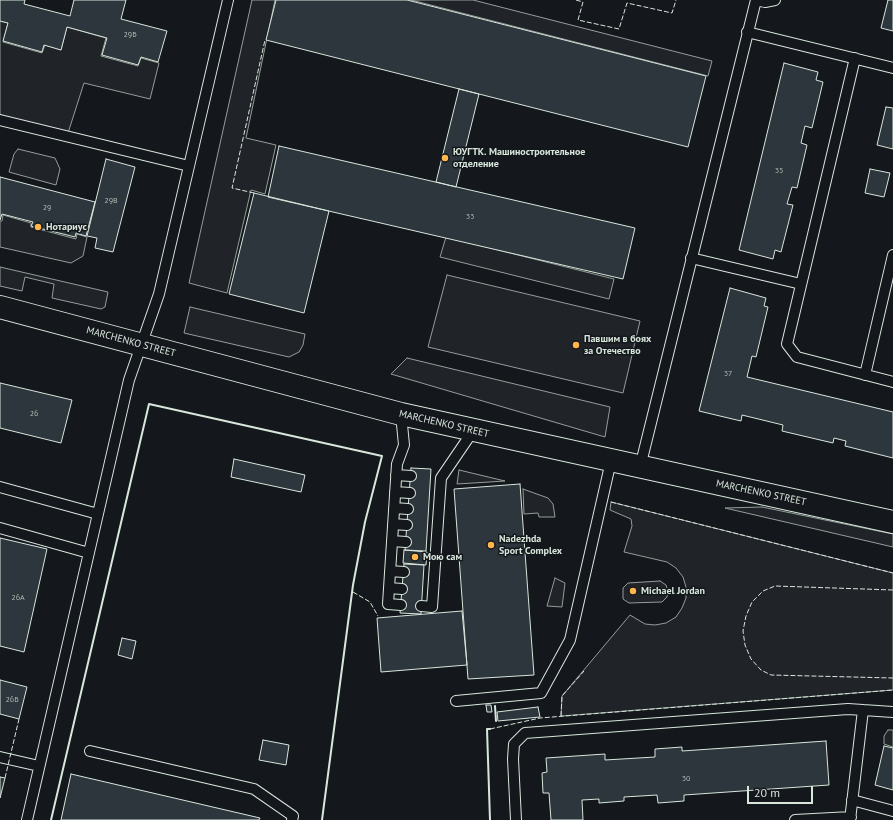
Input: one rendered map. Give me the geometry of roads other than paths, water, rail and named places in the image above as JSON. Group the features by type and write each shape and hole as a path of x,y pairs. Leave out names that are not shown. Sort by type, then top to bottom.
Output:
{"street":[{"name":"MARCHENKO STREET","path":"0,307 141,346 401,414 893,522"}],"lane":[{"path":"27,820 129,380 159,294 227,0"},
{"path":"640,467 756,0 765,2 775,0"},
{"path":"747,32 893,68"},
{"path":"855,58 787,344 797,357 893,382"},
{"path":"0,120 189,166"},
{"path":"865,374 893,255"},
{"path":"691,258 801,284"},
{"path":"401,414 404,446 397,464 388,588 388,604 401,605"},
{"path":"421,606 432,607 434,574 432,543 438,528 441,478 473,431"},
{"path":"456,701 542,694 570,640 611,461"},
{"path":"396,475 411,476"},
{"path":"431,478 441,478"},
{"path":"0,487 98,514"},
{"path":"395,492 410,492"},
{"path":"430,494 440,495"},
{"path":"394,508 408,509"},
{"path":"429,510 439,511"},
{"path":"393,524 407,525"},
{"path":"427,527 438,528"},
{"path":"0,528 89,552"},
{"path":"392,541 406,542"},
{"path":"390,571 404,572"},
{"path":"424,573 434,574"},
{"path":"388,588 402,588"},
{"path":"423,590 433,591"},
{"path":"516,820 513,759 514,744 525,733 863,710 893,712"},
{"path":"795,820 850,819 863,710"},
{"path":"90,751 254,789 293,816 292,820"},
{"path":"0,757 39,766"},
{"path":"852,800 893,811"}],"place":[{"name":"ЮУГТК. Машиностроительное отделение","path":"445,158"},
{"name":"Нотариус","path":"38,227"},
{"name":"Павшим в боях за Отечество","path":"576,345"},
{"name":"Nadezhda Sport Complex","path":"491,545"},
{"name":"Мою сам","path":"415,557"},
{"name":"Michael Jordan","path":"633,591"}]}
